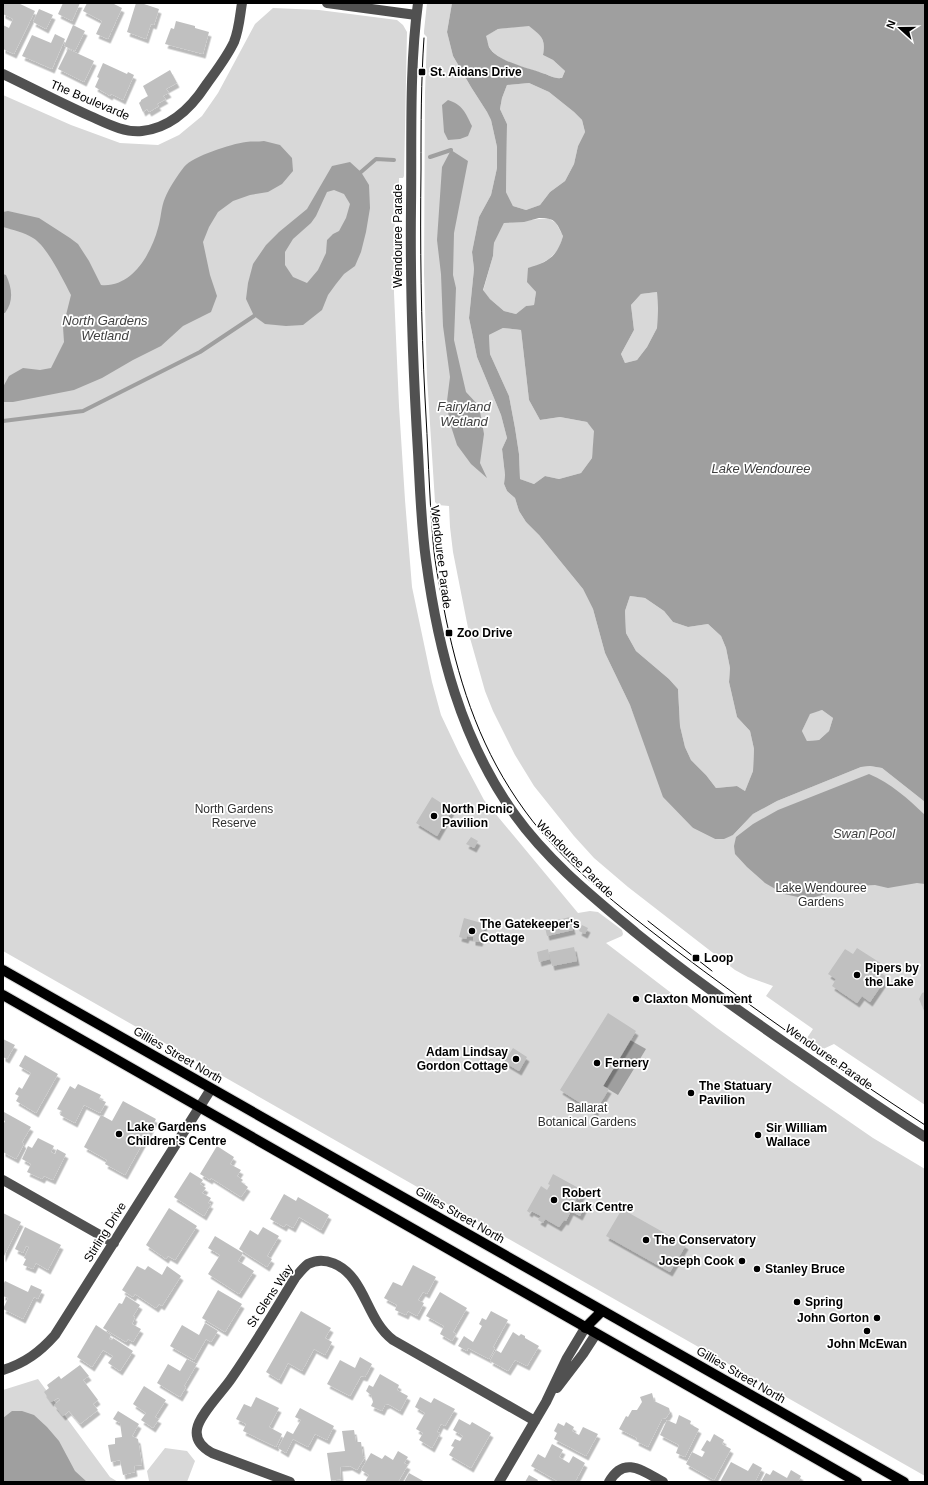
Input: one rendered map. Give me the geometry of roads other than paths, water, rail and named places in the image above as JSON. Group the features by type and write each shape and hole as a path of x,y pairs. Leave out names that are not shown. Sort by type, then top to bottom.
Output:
{"main road":[{"name":"Gillies Street North","path":"3,970 904,1482"},
{"path":"3,995 857,1482"},
{"path":"585,1328 602,1311"},
{"path":"596,1334 602,1311"}],"street":[{"name":"The Boulevarde","path":"3,74 62,103 114,126 129,131 150,130 179,117 194,102 234,42 242,3"},
{"path":"328,3 416,14"},
{"name":"Wendouree Parade","path":"418,3 412,79 410,267 414,382 423,529 437,624 450,678 471,737 493,781 516,817 544,849 596,900 707,988 847,1086 925,1137"},
{"name":"Stirling Drive","path":"3,1370 24,1362 46,1345 57,1332 211,1089"},
{"path":"3,1180 114,1243"},
{"name":"St Glens Way","path":"290,1482 212,1453 204,1448 200,1443 197,1436 197,1429 202,1418 232,1378 296,1278 306,1266 317,1261 329,1262 337,1265 351,1276 358,1285 377,1323 383,1332 393,1340 535,1421"},
{"path":"499,1482 546,1402 567,1358 585,1328"},
{"path":"546,1402 583,1354 596,1334"},
{"path":"609,1482 616,1472 632,1467 642,1470 663,1482"}],"water":[{"name":"Lake Wendouree","path":"452,3 925,3 925,802 882,768 870,766 861,767 777,801 753,814 733,835 724,839 715,839 693,828 663,797 630,705 605,653 593,609 583,589 539,535 526,522 519,511 515,498 507,491 504,484 505,475 502,449 507,438 501,415 477,357 469,318 474,269 472,252 479,217 491,195 497,168 497,147 491,120 453,56 447,32","holes":["529,26 537,32 543,41 543,55 553,60 565,71 562,78 554,77 521,66 498,56 489,47 486,36 498,29","529,83 549,92 574,112 582,120 585,132 578,146 574,164 565,181 550,192 540,205 526,210 513,206 506,192 507,124 500,109 507,85","539,218 549,219 557,224 563,236 558,249 551,258 528,268 527,282 536,292 534,305 526,306 516,314 504,311 490,299 483,290 493,256 494,243 504,223 524,222","657,292 657,328 647,347 637,360 625,363 621,354 634,330 631,305 641,294","503,328 521,330 529,400 540,420 560,417 587,422 594,431 592,458 581,473 559,479 545,476 534,484 520,479 519,454 509,396 490,354 489,335","630,596 645,598 664,611 673,622 688,627 708,624 721,636 726,648 730,668 729,682 737,717 750,731 754,749 753,771 745,791 737,786 716,788 691,760 685,747 680,726 678,689 669,679 636,651 626,633 625,611","822,710 833,718 829,731 819,740 807,741 802,731 810,714"]},
{"path":"448,100 457,104 463,110 472,126 468,136 460,139 448,140 444,132 442,105"},
{"name":"North Gardens Wetland","path":"264,141 280,145 292,158 293,171 282,184 268,192 250,195 233,201 218,212 209,227 203,242 210,275 217,296 211,312 183,326 161,346 102,378 74,390 13,402 3,402 3,387 9,376 23,368 40,370 51,368 64,342 63,327 71,295 54,264 44,248 38,242 26,234 3,227 3,212 8,211 39,218 70,238 78,244 89,261 101,285 112,284 122,281 131,275 145,258 155,238 165,198 173,182 184,167 195,159 231,145"},
{"name":"Fairyland Wetland","path":"451,150 468,161 454,233 453,275 456,288 454,340 466,392 479,406 484,434 480,463 487,478 471,464 457,445 449,420 447,401 450,377 443,326 441,274 437,240 442,167"},
{"path":"350,162 361,172 369,185 370,208 361,252 355,266 344,274 328,295 322,310 303,325 286,326 265,324 254,316 246,299 253,264 266,245 307,209 332,166","holes":["334,190 344,194 350,204 346,218 339,231 327,240 326,253 318,270 307,283 293,277 285,265 285,252 293,239 311,223 316,216 327,192"]},
{"path":"3,274 6,275 11,290 10,304 5,313 3,313"},
{"name":"Swan Pool","path":"869,774 885,782 906,797 925,815 925,884 917,883 888,888 875,885 854,886 815,897 798,897 784,894 765,883 735,854 734,846 736,837 753,824 778,810"},
{"path":"630,1040 646,1049 618,1095 603,1086"},
{"path":"12,1411 22,1411 34,1415 47,1427 59,1441 75,1471 87,1482 3,1482 3,1418"}],"waterway":[{"path":"430,157 451,150"},
{"path":"361,172 376,159 394,160"},
{"path":"3,421 83,411 200,352 254,316"}],"tram line":[{"path":"424,38 421,120 421,283 433,541 438,580 452,645 466,695 485,743 510,789 525,811 558,850 594,885 653,933 735,994 829,1061 925,1125"},
{"path":"648,921 712,971"}],"place":[{"name":"St. Aidans Drive","path":"422,72"},
{"name":"Zoo Drive","path":"449,633"},
{"name":"North Picnic Pavilion","path":"434,816"},
{"name":"The Gatekeeper's Cottage","path":"472,931"},
{"name":"Loop","path":"696,958"},
{"name":"Pipers by the Lake","path":"857,975"},
{"name":"Claxton Monument","path":"636,999"},
{"name":"Adam Lindsay Gordon Cottage","path":"516,1059"},
{"name":"Fernery","path":"597,1063"},
{"name":"The Statuary Pavilion","path":"691,1093"},
{"name":"Lake Gardens Children's Centre","path":"119,1134"},
{"name":"Sir William Wallace","path":"758,1135"},
{"name":"Robert Clark Centre","path":"554,1200"},
{"name":"The Conservatory","path":"646,1240"},
{"name":"Joseph Cook","path":"742,1261"},
{"name":"Stanley Bruce","path":"757,1269"},
{"name":"Spring","path":"797,1302"},
{"name":"John Gorton","path":"877,1318"},
{"name":"John McEwan","path":"867,1331"}],"park label":[{"name":"North Gardens Reserve","path":"234,816"},
{"name":"Lake Wendouree Gardens","path":"821,895"},
{"name":"Ballarat Botanical Gardens","path":"587,1115"}]}
